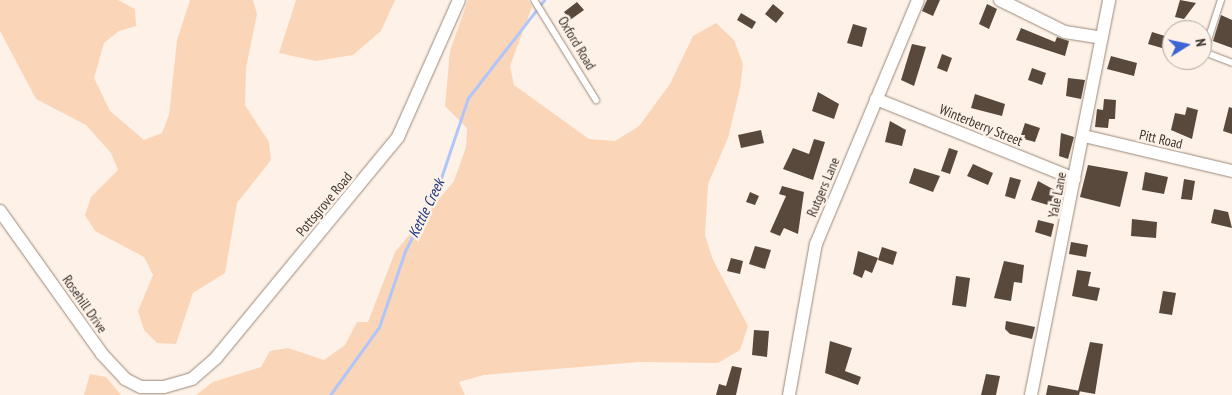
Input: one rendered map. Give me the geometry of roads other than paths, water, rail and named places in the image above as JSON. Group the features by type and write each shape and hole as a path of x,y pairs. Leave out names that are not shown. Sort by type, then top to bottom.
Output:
{"street":[{"name":"Pottsgrove Road","path":"164,387 192,379 216,358 390,150 414,109 459,0"},
{"name":"Rutgers Lane","path":"789,395 816,244 918,0"},
{"path":"1000,0 1065,32 1102,38"},
{"name":"Yale Lane","path":"1031,395 1076,179 1110,0"},
{"name":"Winterberry Street","path":"876,99 1076,179"},
{"name":"Pitt Road","path":"1084,136 1232,171"},
{"name":"Rosehill Drive","path":"0,211 115,370 141,386 164,387"}],"lane":[{"path":"1221,0 1204,52 1232,63"},
{"name":"Oxford Road","path":"535,1 544,12 596,100"}],"waterway":[{"name":"Kettle Creek","path":"330,395 379,327 405,251 439,184 468,98 544,0"}]}
